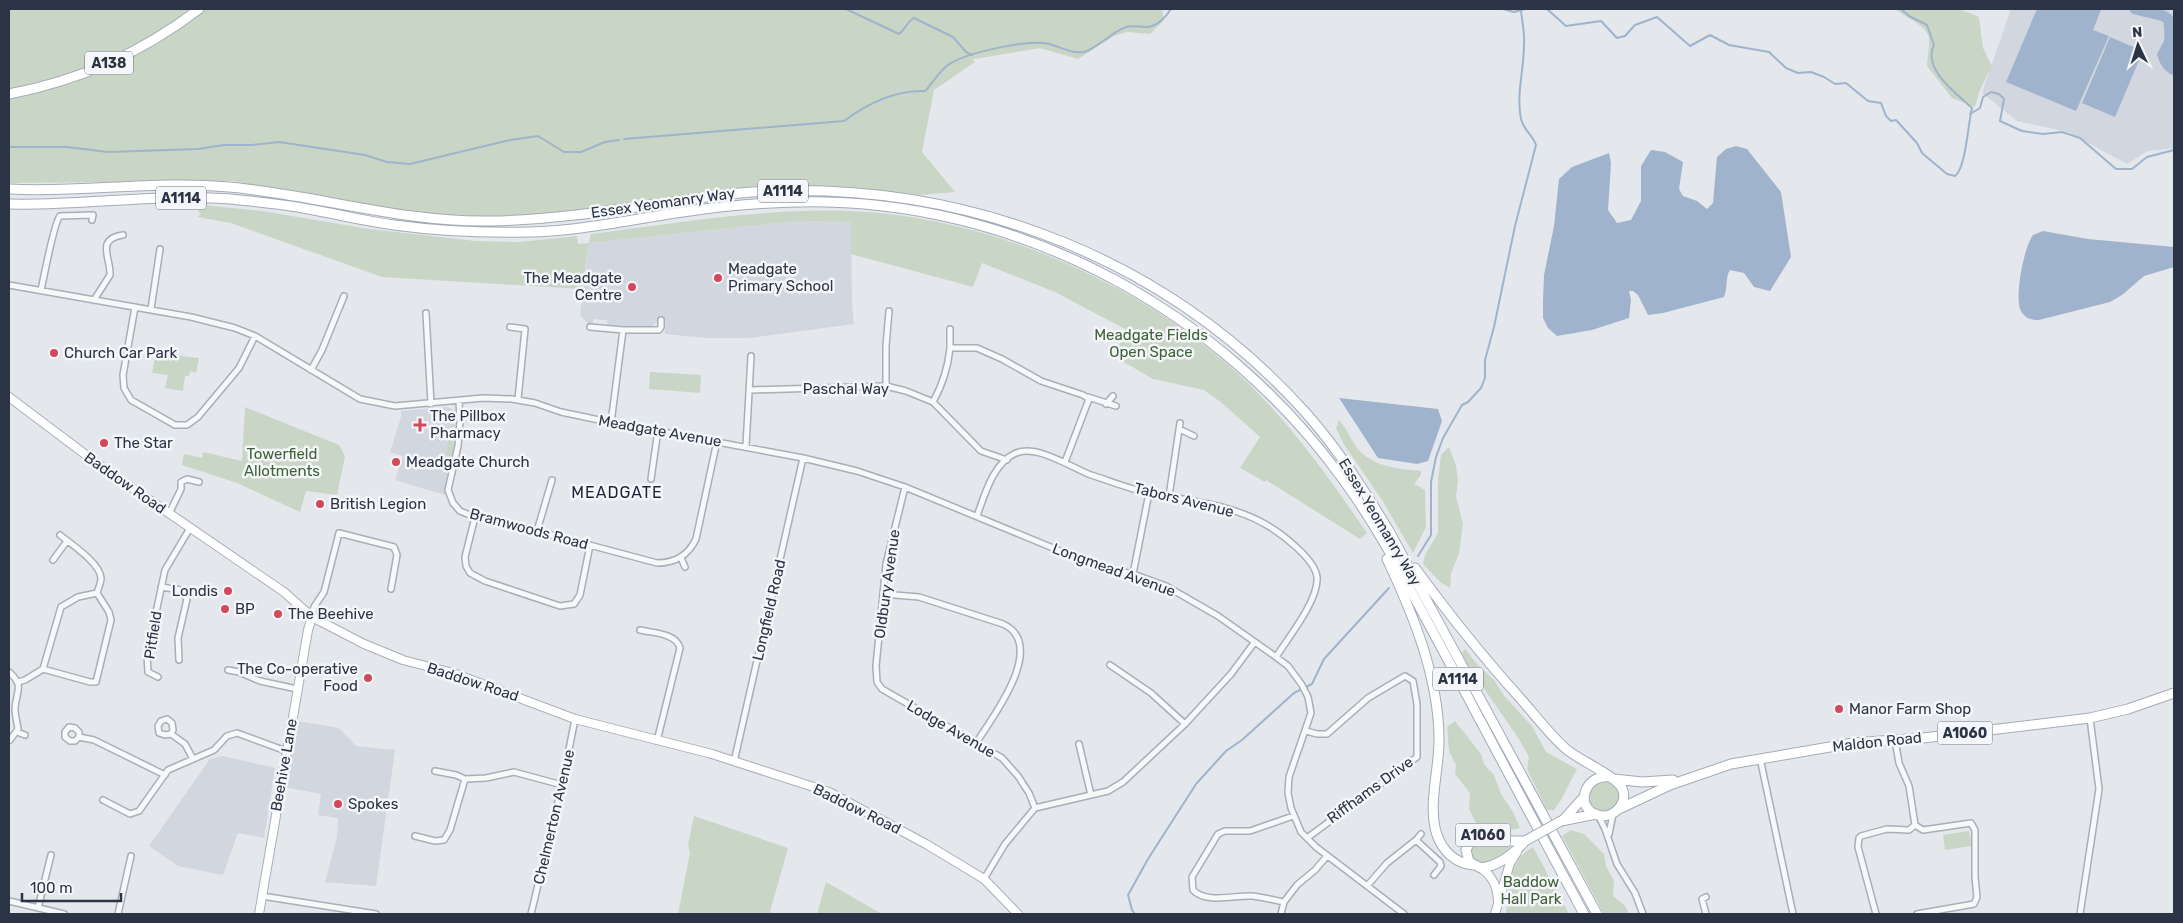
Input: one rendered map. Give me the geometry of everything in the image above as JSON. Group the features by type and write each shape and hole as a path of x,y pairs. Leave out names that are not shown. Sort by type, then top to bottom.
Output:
{"main road":[{"name":"A138","path":"9,94 64,81 106,65 155,40 199,9"},
{"name":"Essex Yeomanry Way","path":"9,189 41,190 188,185 230,187 453,221 556,218 734,193 832,190 888,195 941,204 1041,232 1092,254 1179,303 1230,342 1267,372 1321,431 1366,494 1389,531 1597,914"},
{"name":"Essex Yeomanry Way","path":"9,204 41,205 183,198 227,199 302,208 393,225 490,232 536,232 576,228 684,211 768,203 830,202 906,209 965,219 1030,241 1088,265 1170,312 1238,364 1289,413 1343,479 1371,521 1409,588 1584,914"},
{"name":"A1114","path":"1343,479 1394,574 1418,633 1431,674 1439,732 1434,816 1438,836 1453,858 1462,863 1477,867"},
{"name":"A1060","path":"1389,531 1435,595 1492,667 1566,749 1612,778"},
{"name":"Maldon Road","path":"1615,812 1643,797 1731,764 1853,743 2090,718 2128,709 2172,695"},
{"name":"Maldon Road","path":"1612,778 1656,782 1698,775"},
{"path":"1601,777 1612,778 1621,787 1624,797 1615,812 1597,814 1588,807 1584,798 1590,782 1601,777"},
{"name":"A1060","path":"1522,844 1482,835 1477,836 1471,840 1466,850 1467,857 1477,867 1497,864 1522,844 1561,821 1584,798"},
{"name":"A1060","path":"1561,821 1597,814"}],"street":[{"path":"41,290 56,220 60,216 93,215 92,220"},
{"path":"94,300 110,275 106,251 107,244 111,239 123,235"},
{"path":"151,309 160,249"},
{"name":"Meadgate Avenue","path":"9,285 214,321 255,336 366,401 395,406 490,398 518,399 561,412 611,423 746,446 802,458"},
{"path":"311,370 322,350 344,296"},
{"path":"135,307 123,375 124,388 131,400 176,425 187,424 198,417 239,368 255,336"},
{"path":"886,386 886,346 889,311"},
{"path":"426,313 431,404"},
{"path":"590,327 623,330 659,330 661,320"},
{"path":"510,327 525,329 518,399"},
{"path":"933,402 948,368 950,329"},
{"path":"611,423 623,330"},
{"path":"950,348 978,348 1002,358 1041,381 1116,406"},
{"path":"746,446 753,360"},
{"name":"Paschal Way","path":"750,390 886,386 906,391 933,402 981,451 1007,460"},
{"path":"1065,462 1089,398 1083,395"},
{"path":"1106,404 1113,396"},
{"name":"Baddow Road","path":"9,397 169,514 284,592 312,617 364,644 403,660 453,673 575,719 734,762 829,792 918,839 984,879 1018,914"},
{"name":"Bramwoods Road","path":"459,401 458,446 448,490 450,499 456,507 475,517 537,531 657,563 672,562 681,558"},
{"path":"1168,496 1180,426 1194,436"},
{"path":"651,480 658,430"},
{"path":"685,567 681,558 687,554 696,539 717,441"},
{"name":"Tabors Avenue","path":"977,516 990,480 1007,460 1016,453 1028,451 1065,462 1090,474 1149,493 1220,507 1265,524 1289,541 1313,566 1316,577 1313,598 1276,657"},
{"name":"Longmead Avenue","path":"802,458 857,471 905,486 1099,567 1133,574 1166,586 1218,616 1288,666 1308,697 1311,713 1289,777 1288,793 1293,816 1307,838 1327,856 1404,914"},
{"name":"Longfield Road","path":"734,762 802,458"},
{"path":"169,514 180,489 181,482 187,479 199,482"},
{"path":"537,531 552,480"},
{"name":"Oldbury Avenue","path":"877,682 876,666 883,594 890,546 905,486"},
{"path":"1133,574 1149,493"},
{"path":"475,517 465,557 466,566 470,573 485,581 560,606 574,604 580,595 590,545"},
{"name":"Pitfield","path":"158,676 148,672 147,655 161,587 165,570 190,528"},
{"path":"312,617 314,607 324,592 339,533 394,547 397,555 391,589"},
{"path":"60,535 80,550 99,571 101,579 97,593"},
{"path":"53,560 67,541"},
{"name":"Pitfield","path":"161,587 182,590 187,599 178,638 180,660"},
{"path":"18,682 43,670 96,682 111,620 110,612 97,593"},
{"path":"43,670 61,607 78,597 97,593"},
{"path":"883,594 919,598 1003,624 1018,635 1020,656 1014,678 1003,702 976,743"},
{"name":"Beehive Lane","path":"259,914 297,689 309,624 312,617"},
{"path":"640,630 673,638 678,642 680,648 657,742"},
{"path":"984,879 1005,844 1035,808 1108,791 1123,782 1185,724 1231,674 1254,643"},
{"path":"1110,665 1151,693 1185,724"},
{"path":"228,670 239,672 260,681 297,689"},
{"path":"9,672 18,682 15,707 17,732 10,740"},
{"path":"1306,731 1327,734 1368,698 1396,680 1408,677 1414,673"},
{"name":"Riffhams Drive","path":"1307,838 1416,757 1417,704 1414,681 1408,677"},
{"name":"Lodge Avenue","path":"877,682 882,688 1002,758 1018,776 1029,793 1035,808"},
{"path":"2080,914 2100,789 2090,718"},
{"name":"Chelmerton Avenue","path":"531,914 562,784 575,719"},
{"path":"17,732 24,735"},
{"path":"104,800 130,814 138,811 168,770 214,750 227,736 236,733 286,752"},
{"path":"171,734 185,744 193,759"},
{"path":"79,737 94,740 165,775"},
{"path":"1895,740 1899,763 1908,786 1915,824 1923,830 1971,823 1975,830 1977,897 1974,904 1917,914"},
{"path":"1079,744 1091,796"},
{"path":"1760,758 1793,914"},
{"path":"435,771 456,774 465,779 486,778 514,772 562,784"},
{"path":"415,836 435,841 444,840 450,830 465,779"},
{"path":"1609,839 1609,827 1615,812"},
{"path":"1597,814 1609,839 1617,864 1635,893 1643,914"},
{"path":"1284,902 1252,896 1212,897 1201,895 1193,890 1192,877 1218,834 1225,831 1250,831 1293,816"},
{"path":"1876,914 1858,848 1859,838 1887,830 1909,830 1915,824"},
{"path":"1367,886 1393,857 1421,834"},
{"path":"1416,840 1440,862 1441,866 1434,875"},
{"path":"1495,914 1510,863 1522,844"},
{"path":"38,908 50,855"},
{"path":"118,914 131,856"},
{"path":"1281,914 1284,902 1297,885 1316,870 1327,856"},
{"path":"1477,867 1487,872 1495,884 1498,905"},
{"path":"262,896 376,914"},
{"path":"1706,897 1702,899 1706,914"},
{"path":"9,901 64,914"}],"shaded area":[{"path":"2011,9 2174,9 2174,148 2148,151 2127,164 2068,132 2017,121 1982,93"},
{"name":"Meadgate Primary School","path":"796,221 851,222 854,324 749,338 706,338 665,334 665,319 658,321 651,327 608,325 606,320 594,319 592,324 588,324 580,315 589,243"},
{"path":"447,407 454,410 455,413 455,432 453,453 445,483 445,495 395,480 403,456 390,452 401,417 401,411"},
{"path":"297,721 339,728 356,746 395,750 376,886 325,882 337,837 338,818 318,815 321,794 284,787"},
{"path":"223,756 275,768 264,838 238,833 223,875 178,866 149,846 210,759"}],"green space":[{"path":"9,9 1162,9 1164,20 1150,34 1127,32 1116,35 1078,59 1040,48 974,59 975,62 934,90 922,152 955,192 919,195 839,187 768,184 570,214 460,217 367,205 233,181 9,183"},
{"path":"1896,9 1959,9 1979,17 1983,48 1992,66 1980,90 1975,107 1952,98 1927,66 1929,38 1927,33 1920,25"},
{"path":"204,205 262,211 369,229 476,241 519,242 577,236 578,244 589,243 582,289 382,277 231,223 197,217 201,214 195,208 203,208"},
{"name":"Meadgate Fields Open Space","path":"850,211 905,216 961,227 1017,244 1072,266 1125,292 1174,323 1220,357 1260,395 1289,428 1367,533 1360,539 1266,480 1265,482 1240,468 1260,437 1222,403 1204,390 1153,379 1115,357 1125,329 1055,292 982,263 973,287 851,254 851,222 796,221 589,243 591,234 720,217 785,212"},
{"path":"156,353 199,358 196,373 190,371 189,376 185,376 183,391 165,388 168,375 152,373"},
{"path":"650,372 701,375 700,393 649,389"},
{"name":"Towerfield Allotments","path":"245,407 339,445 345,456 337,495 306,491 300,512 237,483 182,465 184,454 202,458 203,452 242,461"},
{"path":"1339,420 1358,449 1371,460 1387,466 1421,471 1421,475 1414,484 1425,490 1426,527 1413,553 1382,500 1343,443 1336,428"},
{"path":"449,432 455,432 450,464 446,463"},
{"path":"1449,447 1456,465 1458,481 1456,496 1463,524 1459,553 1451,573 1450,588 1440,582 1423,564 1425,555 1438,533 1438,480 1441,455"},
{"path":"1465,649 1494,680 1505,697 1532,726 1546,752 1577,769 1554,810 1547,810 1527,769 1529,757 1519,739 1469,667 1462,653"},
{"path":"1455,721 1481,754 1484,764 1494,775 1501,794 1513,812 1520,828 1492,828 1476,823 1469,809 1470,793 1455,774 1456,765 1449,751 1447,727"},
{"path":"1604,781 1615,785 1619,796 1615,807 1604,811 1593,807 1589,796 1593,785"},
{"path":"694,816 788,848 770,912 775,914 678,914 690,853 688,845"},
{"path":"1571,830 1584,834 1604,854 1606,866 1614,881 1613,896 1625,906 1629,914 1604,914 1562,836"},
{"path":"1969,831 1972,846 1945,850 1943,835"},
{"path":"1481,839 1513,848 1493,861 1478,863 1472,857 1471,847 1472,844"},
{"name":"Baddow Hall Park","path":"1533,847 1569,914 1506,914 1509,885 1514,867 1518,860"},
{"path":"826,882 882,914 817,914"}],"water":[{"path":"2037,9 2101,10 2093,30 2109,36 2076,111 2006,82"},
{"path":"2174,27 2174,76 2163,67 2157,54 2164,41 2166,28"},
{"path":"2110,37 2143,51 2115,117 2082,103"},
{"path":"1736,146 1747,149 1781,192 1791,257 1770,291 1754,287 1744,273 1730,270 1724,297 1663,313 1648,315 1638,295 1633,291 1629,291 1631,300 1629,318 1592,330 1557,336 1548,328 1543,318 1544,275 1554,226 1559,179 1572,167 1609,153 1611,163 1608,210 1617,223 1631,220 1641,201 1641,166 1651,150 1665,152 1683,162 1679,189 1683,196 1697,201 1707,209 1713,203 1717,157 1726,149"},
{"path":"2043,231 2088,239 2174,247 2174,267 2144,276 2122,295 2110,302 2039,320 2030,319 2023,315 2020,309 2020,282 2026,250 2030,241 2033,235"},
{"path":"1339,398 1438,409 1442,421 1428,461 1417,464 1378,458"}],"waterway":[{"path":"828,9 845,9"},
{"path":"846,9 899,34 914,18 953,37 966,52 972,55"},
{"path":"624,139 844,121 872,103 882,99 903,93 925,91 947,65 970,55 983,51 1034,43 1049,44 1073,52 1084,52 1126,27 1153,26 1171,9"},
{"path":"1467,9 1491,9"},
{"path":"1503,9 1514,12 1525,9"},
{"path":"1547,9 1566,26 1601,21 1617,38 1625,36 1635,25 1657,17 1690,46 1710,35 1729,45 1769,52 1786,68 1798,73 1811,72 1835,84 1846,83 1868,101 1881,103 1886,116 1891,121 1896,120 1917,143 1922,153 1947,174 1955,176 1962,164 1972,108 1942,80 1937,72 1933,63 1934,45 1927,25 1909,16 1901,9"},
{"path":"2135,9 2164,16 2169,20 2171,52 2174,56"},
{"path":"1418,556 1431,535 1431,482 1436,457 1443,438 1462,405 1468,402 1481,388 1485,378 1485,360 1494,327 1515,226 1536,145 1521,119 1520,91 1524,54 1521,10"},
{"path":"1970,114 1980,108 1983,97 1991,92 1999,94 2004,99 2000,121 2022,131 2043,134 2062,132 2080,138 2116,169 2132,169 2147,157 2174,150"},
{"path":"9,147 67,147 108,152 198,149 224,145 252,145 279,142 365,155 387,162 410,164 510,140 538,136 564,152 581,152 605,142 619,140"},
{"path":"1135,914 1128,895 1148,859 1196,784 1226,751 1242,740 1294,693 1312,684 1324,659 1389,588"}],"place":[{"name":"Meadgate Primary School","path":"718,278"},
{"name":"The Meadgate Centre","path":"632,287"},
{"name":"Church Car Park","path":"54,353"},
{"name":"The Pillbox Pharmacy","path":"420,425"},
{"name":"The Star","path":"104,443"},
{"name":"Meadgate Church","path":"396,462"},
{"name":"British Legion","path":"320,504"},
{"name":"Londis","path":"228,591"},
{"name":"BP","path":"225,609"},
{"name":"The Beehive","path":"278,614"},
{"name":"The Co-operative Food","path":"368,678"},
{"name":"Manor Farm Shop","path":"1839,709"},
{"name":"Spokes","path":"338,804"}],"district":[{"name":"MEADGATE","path":"617,492"}]}
